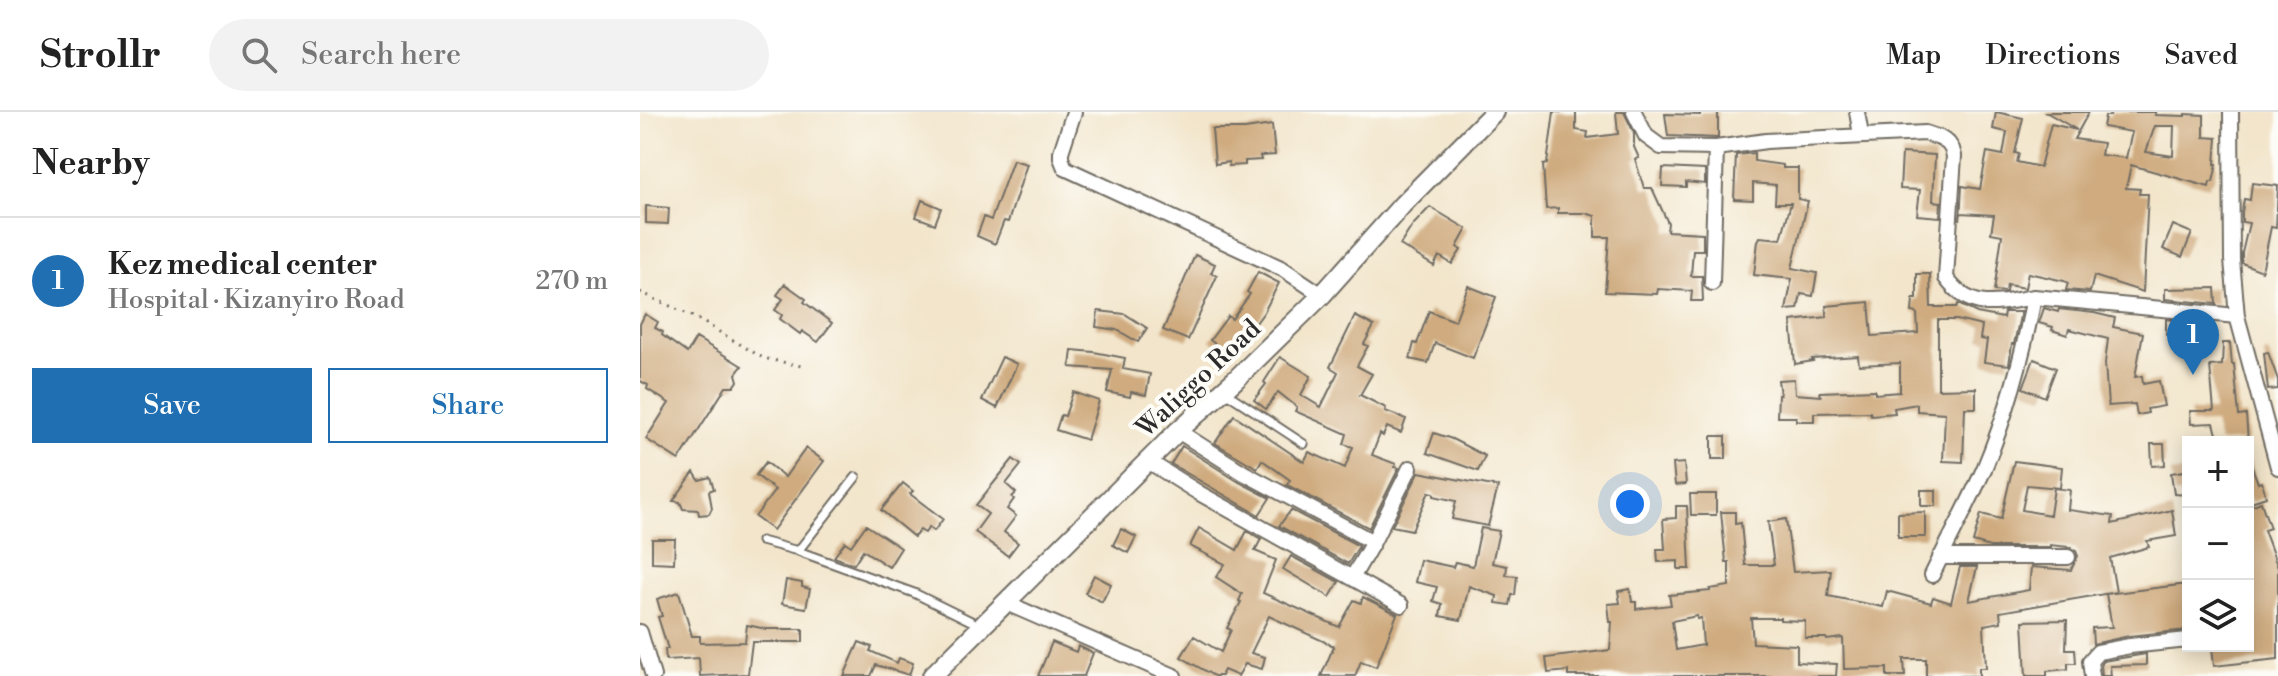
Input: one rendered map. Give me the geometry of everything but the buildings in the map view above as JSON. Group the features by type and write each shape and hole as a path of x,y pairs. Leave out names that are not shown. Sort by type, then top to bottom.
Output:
{"street":[{"path":"1074,112 1061,152 1065,168 1283,269 1322,295"},
{"name":"Waliggo Road","path":"932,676 1178,431 1322,295 1403,204 1494,112"},
{"path":"1634,112 1646,136 1661,147 1716,148 1735,143 1861,135 1925,133 1940,138 1948,143 1954,156 1946,278 1955,291 1978,303 1992,304 2034,297 2237,316"},
{"path":"1857,112 1861,135"},
{"path":"2231,112 2232,260 2237,316 2271,416 2278,467"},
{"path":"1712,283 1716,148"},
{"path":"1932,575 1983,469 2004,415 2034,297"},
{"path":"1178,431 1255,479 1373,542"},
{"path":"1148,461 1199,493 1401,605"},
{"path":"1352,578 1410,468"},
{"path":"1940,557 2068,557"},
{"path":"1004,602 1174,676"},
{"path":"640,632 653,676"},
{"path":"2092,676 2090,661 2098,652 2182,641"}],"lane":[{"path":"1223,391 1304,444"},
{"path":"798,551 856,477"},
{"path":"761,541 798,551 914,593 980,626"}],"path":[{"path":"640,292 696,318 763,358 806,367"}],"place":[{"name":"Kez medical center","path":"2193,375"}]}
